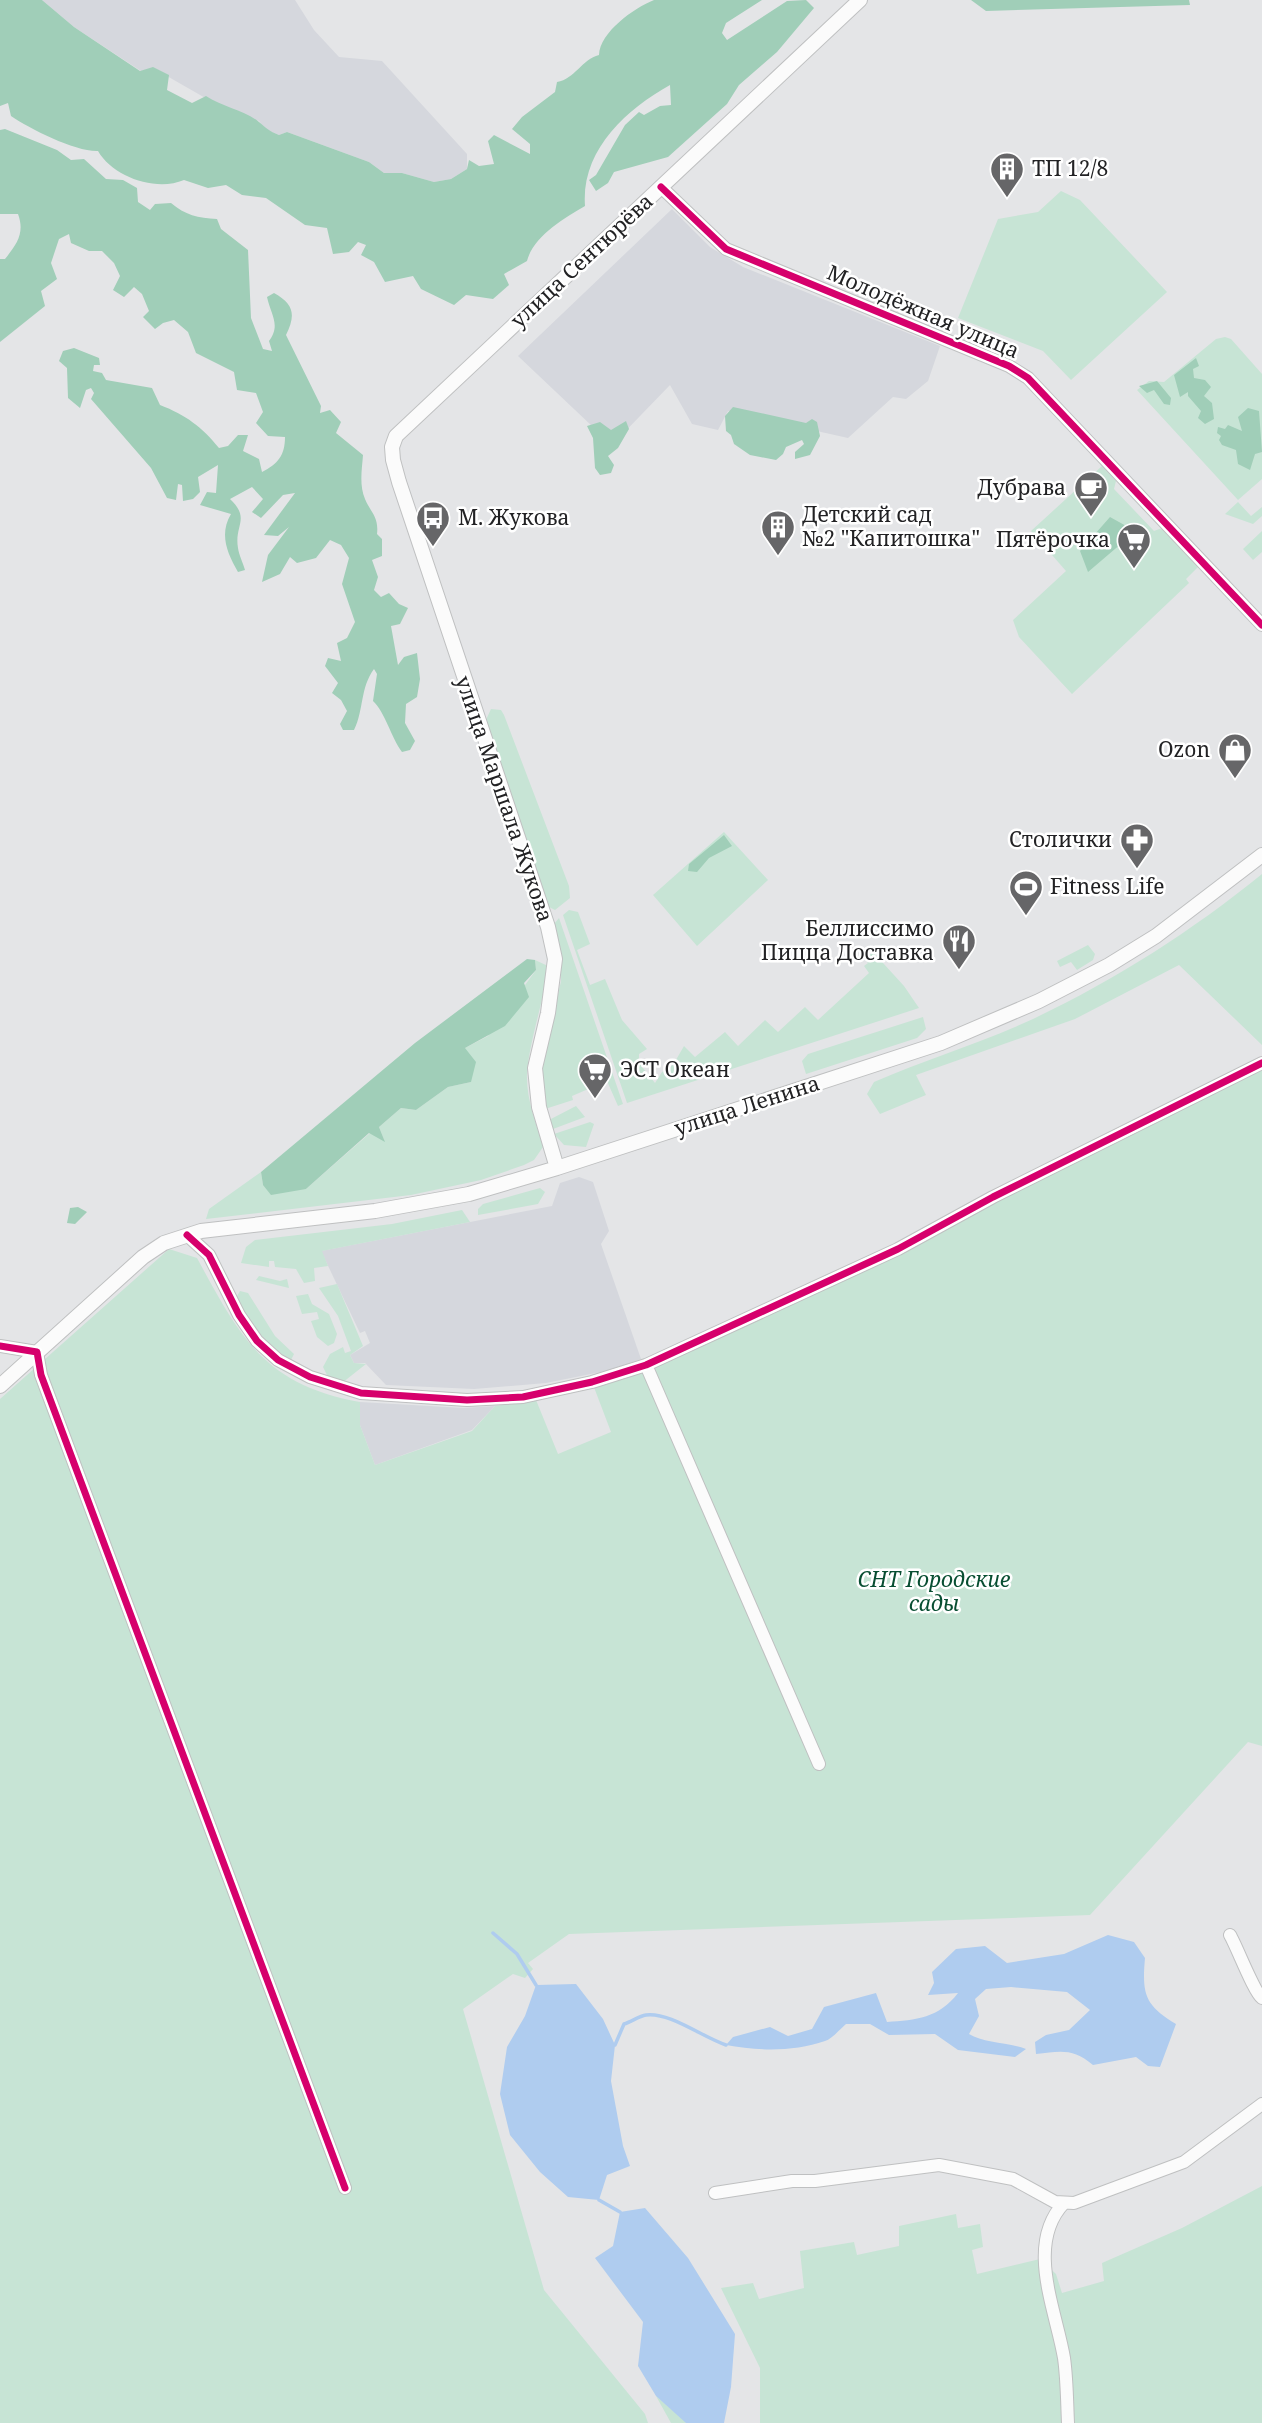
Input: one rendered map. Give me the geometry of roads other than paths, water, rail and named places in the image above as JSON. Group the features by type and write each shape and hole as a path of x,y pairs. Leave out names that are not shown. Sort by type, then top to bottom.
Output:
{"main road":[{"name":"улица Сентюрёва","path":"396,436 860,0"},
{"name":"улица Маршала Жукова","path":"396,436 392,447 399,482 547,922 555,958 548,1013 535,1068 539,1107 557,1168"},
{"name":"улица Ленина","path":"0,1386 143,1257 164,1243 187,1235 443,1200 557,1168 941,1043 1039,1001 1109,965 1156,936 1262,855"}],"street":[{"name":"Молодёжная улица","path":"661,187 726,248 1009,366 1028,379 1262,625"},
{"path":"187,1235 209,1255 239,1315 257,1342 278,1360 341,1389 427,1399 523,1397 592,1382 646,1366 898,1249 993,1197 1262,1063"},
{"path":"0,1346 37,1352 41,1375 345,2188"},
{"path":"646,1366 819,1764"},
{"path":"1230,1935 1244,1961 1256,1994 1262,1998"},
{"path":"715,2193 792,2181 815,2181 939,2165 1013,2179 1055,2202 1074,2203 1184,2162 1262,2104"},
{"path":"1064,2203 1050,2223 1046,2254 1051,2312 1064,2358 1068,2423"}],"water":[{"path":"1108,1935 1134,1942 1145,1958 1144,1980 1147,1997 1157,2011 1176,2024 1160,2067 1148,2066 1136,2057 1093,2065 1073,2053 1036,2054 1035,2042 1046,2035 1069,2030 1090,2010 1067,1992 1011,1987 986,1989 975,1999 979,2016 969,2034 1026,2049 1015,2057 958,2050 935,2034 889,2035 870,2024 846,2024 828,2040 788,2049 726,2045 733,2037 770,2027 788,2036 812,2029 824,2007 876,1993 887,2022 917,2019 935,2013 958,1993 928,1995 934,1983 932,1972 956,1949 985,1946 1007,1963 1064,1954"},
{"path":"576,1984 603,2019 615,2045 611,2081 623,2146 630,2166 607,2175 599,2200 568,2197 540,2172 510,2135 500,2094 507,2047 525,2016 536,1985"},
{"path":"645,2208 688,2258 735,2334 731,2387 724,2423 686,2423 656,2396 638,2366 643,2322 595,2258 613,2246 620,2212"}],"waterway":[{"path":"493,1933 517,1954 536,1985"},
{"path":"615,2045 624,2024 646,2015 676,2021 726,2045"},
{"path":"599,2200 620,2212"}],"place":[{"name":"ТП 12/8","path":"1007,199"},
{"name":"Дубрава","path":"1091,518"},
{"name":"М. Жукова","path":"433,548"},
{"name":"Детский сад №2 \"Капитошка\"","path":"778,557"},
{"name":"Пятёрочка","path":"1134,570"},
{"name":"Ozon","path":"1235,780"},
{"name":"Столички","path":"1137,870"},
{"name":"Fitness Life","path":"1026,917"},
{"name":"Беллиссимо Пицца Доставка","path":"959,971"},
{"name":"ЭСТ Океан","path":"595,1100"}],"park label":[{"name":"СНТ Городские сады","path":"934,1592"}]}
